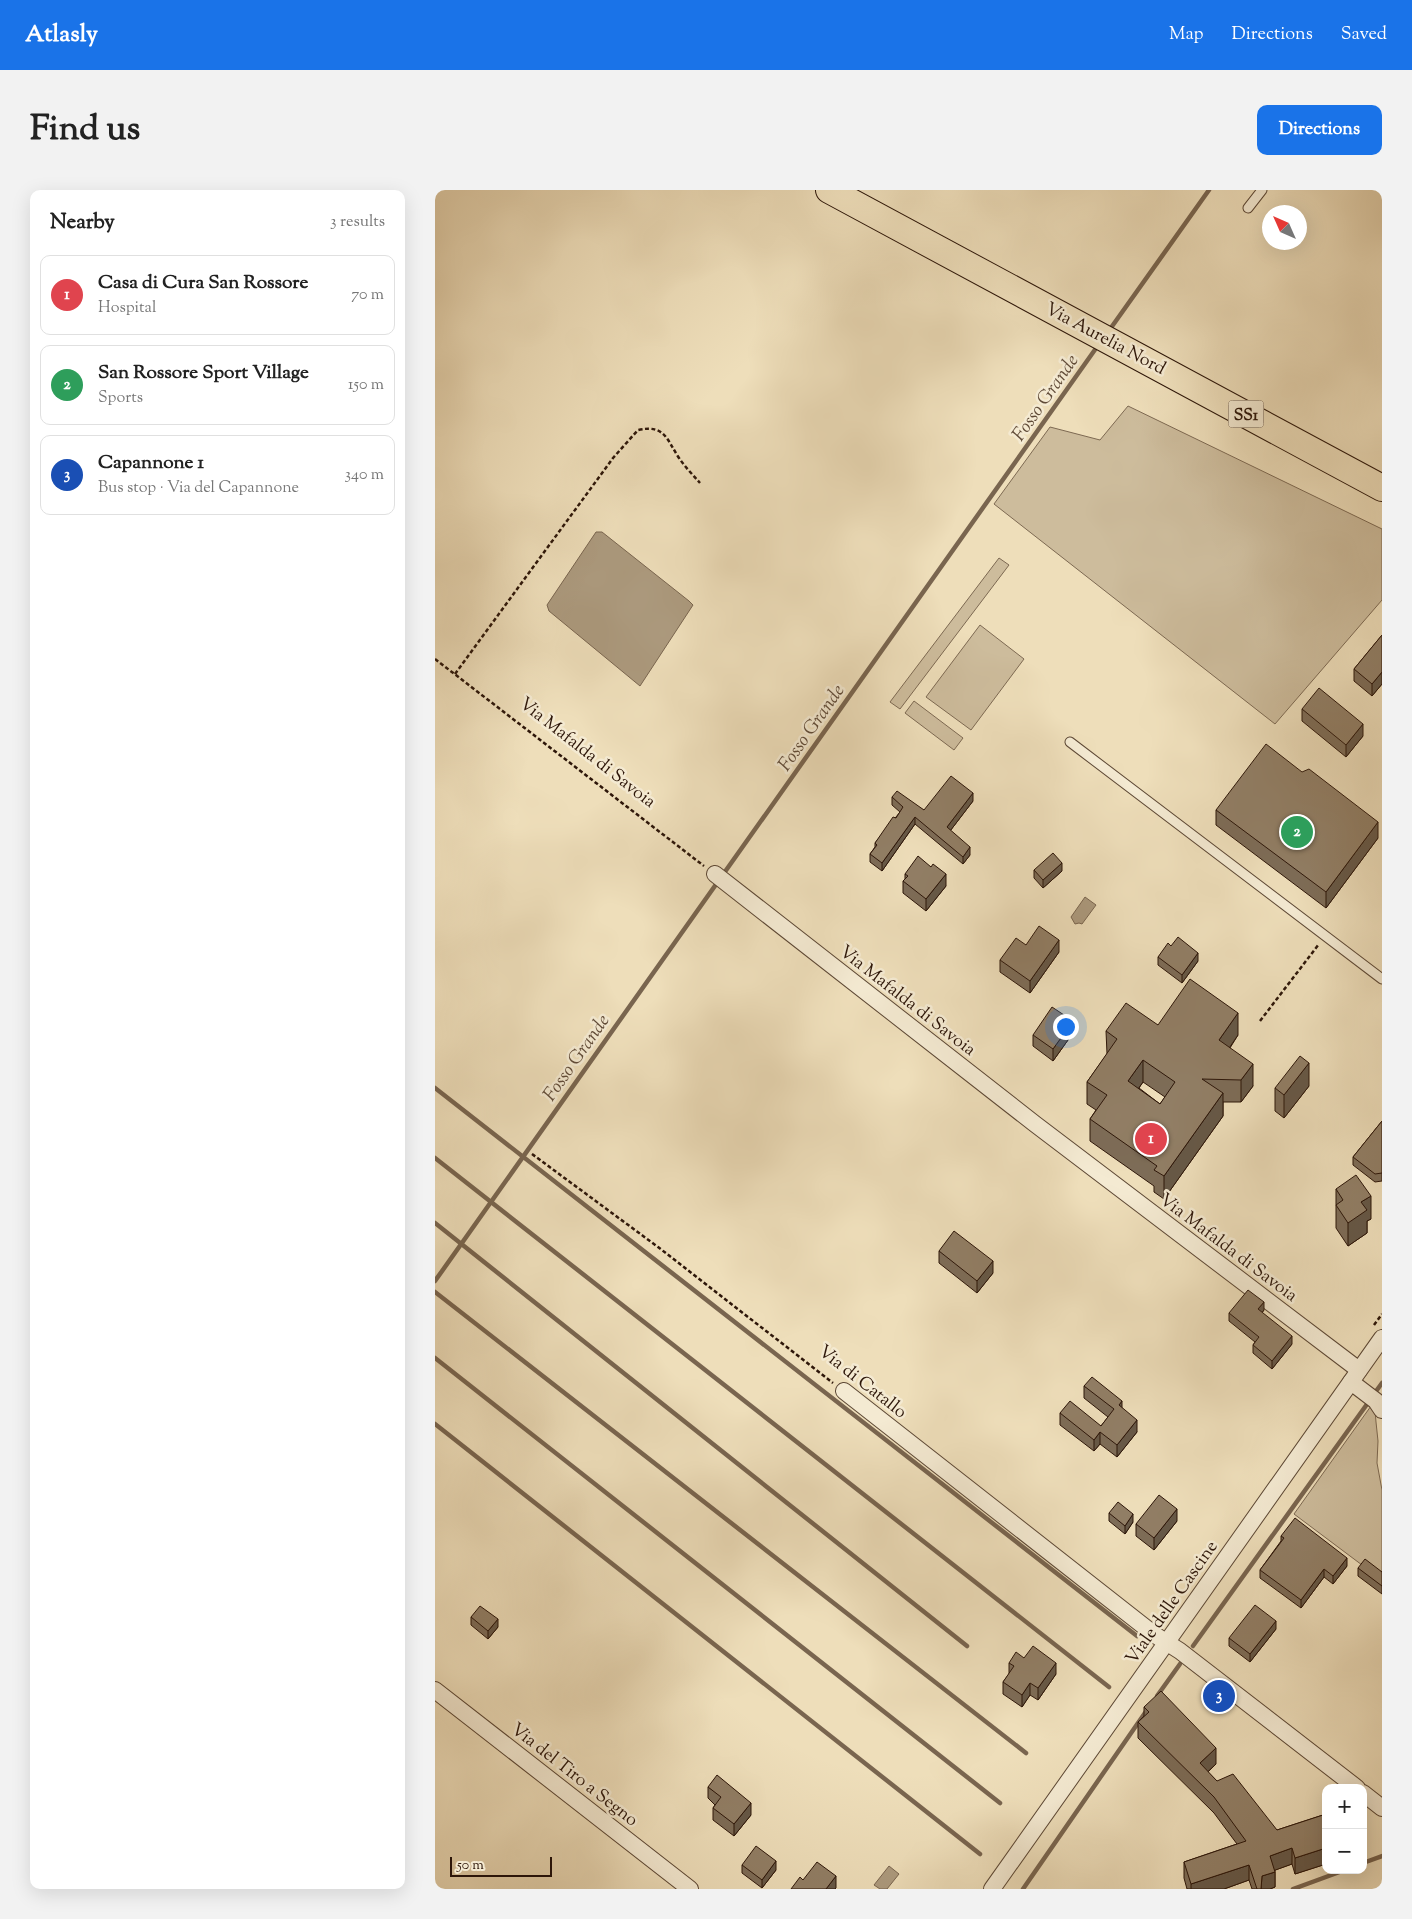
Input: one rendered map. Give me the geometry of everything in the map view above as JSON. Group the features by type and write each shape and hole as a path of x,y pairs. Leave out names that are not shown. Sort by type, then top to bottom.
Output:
{"main road":[{"name":"Via Aurelia Nord","path":"829,190 1382,488"}],"street":[{"name":"Via Mafalda di Savoia","path":"719,878 1355,1376 1375,1401"},
{"name":"Viale delle Cascine","path":"992,1889 1382,1338"},
{"name":"Via di Catallo","path":"844,1392 1155,1635 1168,1642 1352,1784"},
{"name":"Via del Tiro a Segno","path":"435,1690 691,1889"},
{"path":"1367,1796 1382,1808"}],"lane":[{"path":"1248,208 1262,190"},
{"path":"1070,742 1382,979"}],"path":[{"path":"455,674 613,458 638,430 654,428 664,435 679,458 700,482"},
{"name":"Via Mafalda di Savoia","path":"435,659 719,878"},
{"path":"1260,1021 1326,935"},
{"name":"Via di Catallo","path":"532,1154 658,1248 844,1392"}],"shaded area":[{"path":"1128,406 1382,529 1382,600 1275,724 994,504 1050,427 1100,440"},
{"path":"596,532 602,532 693,605 640,686 549,611 547,605"},
{"path":"999,558 1009,565 900,709 890,702"},
{"path":"980,625 1024,659 971,730 926,697"},
{"path":"914,701 963,738 954,750 905,713"},
{"path":"1085,897 1096,905 1082,924 1075,924 1071,917"},
{"path":"1371,1406 1375,1410 1378,1441 1377,1463 1382,1490 1382,1580 1294,1514"},
{"path":"889,1866 899,1874 887,1889 880,1889 874,1885"}],"building":[{"path":"1382,635 1382,672 1372,684 1354,669"},
{"path":"1319,688 1363,724 1346,745 1302,709"},
{"path":"1266,744 1302,772 1309,769 1378,822 1326,892 1216,810"},
{"path":"951,776 973,793 947,827 970,847 963,857 915,817 882,863 870,854 877,845 875,843 893,817 896,818 903,807 892,797 897,791 924,810"},
{"path":"1053,853 1062,863 1043,880 1034,870"},
{"path":"918,856 931,867 933,864 946,874 926,899 903,881 908,876 905,874"},
{"path":"1039,926 1059,940 1030,981 1000,960 1016,938 1026,945"},
{"path":"1178,937 1198,953 1182,975 1158,957 1168,943 1171,946"},
{"path":"1190,979 1238,1013 1219,1040 1253,1064 1241,1080 1202,1079 1223,1093 1164,1176 1154,1170 1157,1166 1090,1119 1107,1095 1087,1082 1117,1039 1106,1031 1126,1003 1158,1025","holes":["1143,1060 1175,1082 1160,1104 1128,1081"]},
{"path":"1052,1007 1073,1021 1053,1049 1033,1035"},
{"path":"1300,1056 1309,1063 1284,1095 1275,1088"},
{"path":"1382,1121 1382,1173 1375,1174 1353,1157"},
{"path":"1356,1175 1371,1196 1361,1202 1367,1210 1348,1223 1336,1205 1343,1200 1336,1189"},
{"path":"954,1231 993,1261 977,1281 939,1251"},
{"path":"1248,1290 1264,1302 1258,1309 1292,1336 1272,1361 1253,1345 1259,1337 1229,1313"},
{"path":"1092,1377 1122,1401 1119,1405 1137,1420 1117,1445 1100,1432 1094,1440 1060,1413 1070,1401 1101,1426 1114,1409 1084,1386"},
{"path":"1159,1495 1177,1509 1154,1538 1136,1524"},
{"path":"1118,1502 1133,1514 1125,1526 1109,1513"},
{"path":"1295,1518 1347,1558 1333,1576 1324,1569 1301,1600 1260,1570 1284,1538 1281,1536"},
{"path":"1365,1559 1382,1572 1382,1586 1358,1568"},
{"path":"1255,1605 1276,1621 1250,1654 1229,1638"},
{"path":"480,1606 498,1619 488,1631 471,1617"},
{"path":"1033,1646 1056,1663 1038,1688 1030,1683 1022,1695 1003,1682 1014,1666 1009,1663 1016,1652 1024,1658"},
{"path":"1161,1691 1216,1748 1200,1763 1217,1781 1233,1774 1277,1830 1322,1815 1322,1849 1295,1858 1292,1848 1270,1856 1275,1872 1262,1876 1261,1889 1257,1889 1249,1865 1191,1884 1184,1862 1246,1841 1214,1797 1138,1722 1149,1712 1144,1707"},
{"path":"717,1775 751,1803 734,1824 713,1808 721,1797 708,1787"},
{"path":"756,1846 776,1861 762,1880 742,1865"},
{"path":"817,1862 836,1876 826,1889 791,1889 800,1877 803,1880"}],"waterway":[{"name":"Fosso Grande","path":"1108,332 1209,190"},
{"name":"Fosso Grande","path":"435,1281 1099,344"},
{"path":"435,1088 1137,1636"},
{"path":"435,1158 1109,1687"},
{"path":"435,1223 967,1646"},
{"path":"435,1292 1026,1753"},
{"path":"435,1358 1000,1803"},
{"path":"1374,1394 1382,1383"},
{"path":"1193,1646 1370,1400"},
{"path":"435,1424 980,1854"},
{"path":"1157,1696 1180,1664"},
{"path":"1023,1889 1147,1710"},
{"path":"1367,1862 1382,1856"},
{"path":"1293,1889 1334,1874"}],"place":[{"name":"San Rossore Sport Village","path":"1297,832"},
{"name":"Casa di Cura San Rossore","path":"1151,1139"},
{"name":"Capannone 1","path":"1219,1696"}]}
